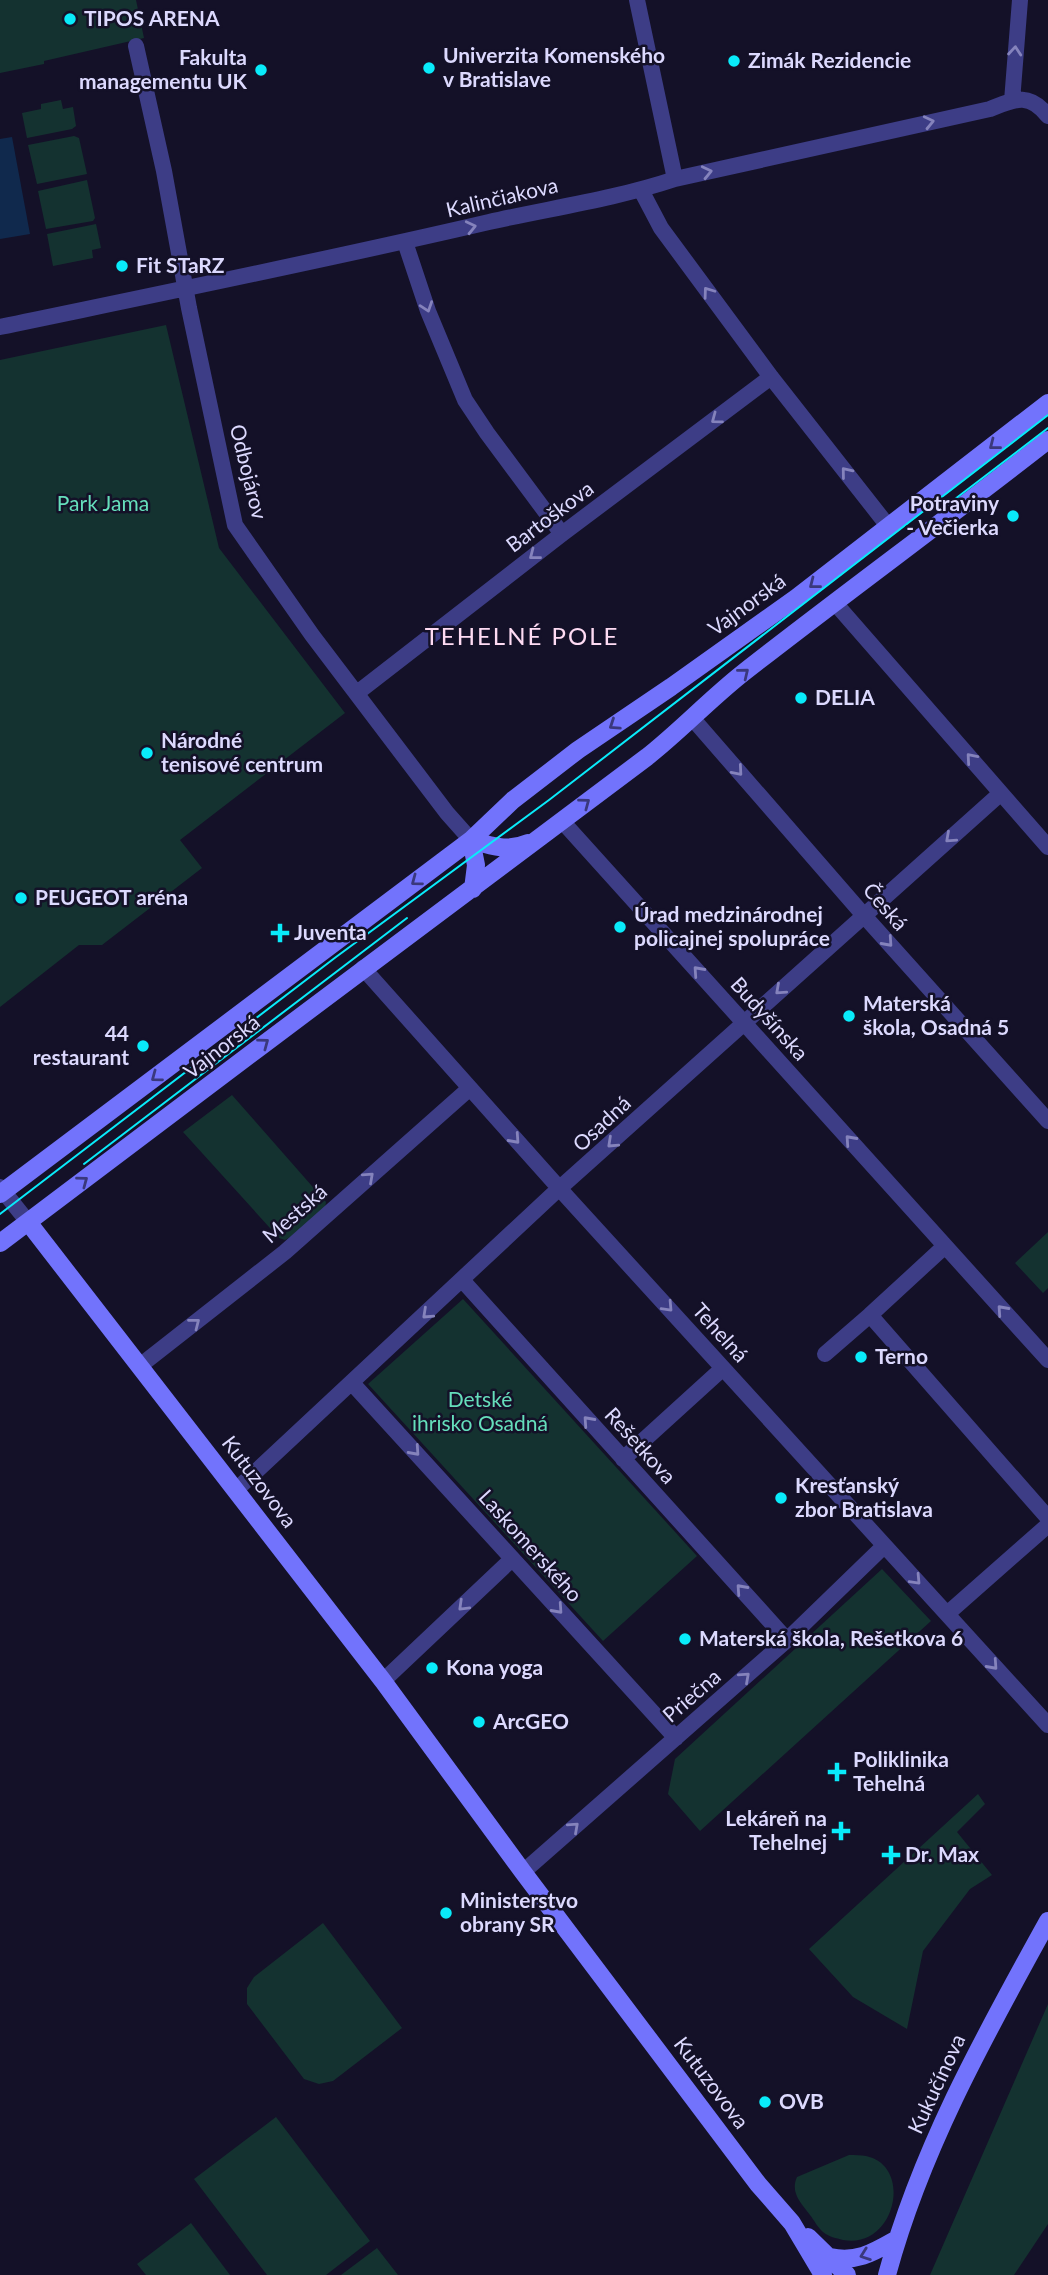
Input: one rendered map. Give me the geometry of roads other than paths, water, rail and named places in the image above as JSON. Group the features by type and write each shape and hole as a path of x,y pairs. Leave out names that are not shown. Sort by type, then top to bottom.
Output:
{"main road":[{"name":"Vajnorská","path":"1,1191 471,840 513,800 578,750 785,606 1048,403"},
{"name":"Vajnorská","path":"0,1243 562,821 693,719 740,675 934,530 1048,440"},
{"name":"Vajnorská","path":"471,840 514,849 541,837"},
{"path":"471,840 476,865 472,889"},
{"name":"Kutuzovova","path":"28,1222 383,1681 523,1872 758,2183 792,2223 823,2275"},
{"name":"Kukučínova","path":"887,2275 897,2239 943,2123 993,2020 1048,1921"},
{"path":"792,2223 847,2275"},
{"path":"830,2257 842,2260 862,2258 897,2239"}],"street":[{"path":"637,0 675,179"},
{"path":"1020,0 1012,101 1023,99 1034,102 1048,116"},
{"name":"Odbojárov","path":"136,46 164,171 235,525 312,635 447,813 471,840"},
{"name":"Kalinčiakova","path":"0,327 641,190 675,179 1012,101"},
{"path":"641,190 661,228 771,377 888,526"},
{"path":"405,242 432,321 465,400 562,534"},
{"name":"Bartoškova","path":"357,693 771,377"},
{"path":"835,603 1048,847"},
{"name":"Česká","path":"693,719 863,915 1048,1121"},
{"name":"Osadná","path":"236,1490 560,1189 1001,793"},
{"name":"Budyšínska","path":"562,821 1048,1360"},
{"name":"Tehelná","path":"363,968 560,1189 1048,1725"},
{"name":"Mestská","path":"141,1365 285,1252 470,1088"},
{"name":"Kutuzovova","path":"1,1191 28,1222"},
{"path":"825,1354 945,1246"},
{"name":"Rešetkova","path":"463,1281 787,1640"},
{"path":"870,1315 1048,1518"},
{"path":"623,1459 722,1368"},
{"name":"Laskomerského","path":"352,1383 676,1738"},
{"path":"947,1614 1048,1525"},
{"name":"Priečna","path":"523,1872 631,1774 787,1640 884,1546"},
{"path":"383,1681 512,1559"}],"water":[{"path":"12,137 30,234 0,239 0,139"}],"tram line":[{"path":"0,1214 336,957 549,800 1048,415"},
{"path":"955,499 1048,428"},
{"path":"84,1164 407,918"}],"place":[{"name":"TIPOS ARENA","path":"70,19"},
{"name":"Zimák Rezidencie","path":"734,61"},
{"name":"Univerzita Komenského v Bratislave","path":"429,68"},
{"name":"Fakulta managementu UK","path":"261,70"},
{"name":"Fit STaRZ","path":"122,266"},
{"name":"Potraviny - Večierka","path":"1013,516"},
{"name":"DELIA","path":"801,698"},
{"name":"Národné tenisové centrum","path":"147,753"},
{"name":"PEUGEOT aréna","path":"21,898"},
{"name":"Úrad medzinárodnej policajnej spolupráce","path":"620,927"},
{"name":"Juventa","path":"280,933"},
{"name":"Materská škola, Osadná 5","path":"849,1016"},
{"name":"44 restaurant","path":"143,1046"},
{"name":"Terno","path":"861,1357"},
{"name":"Kresťanský zbor Bratislava","path":"781,1498"},
{"name":"Materská škola, Rešetkova 6","path":"685,1639"},
{"name":"Kona yoga","path":"432,1668"},
{"name":"ArcGEO","path":"479,1722"},
{"name":"Poliklinika Tehelná","path":"837,1772"},
{"name":"Lekáreň na Tehelnej","path":"841,1831"},
{"name":"Dr. Max","path":"891,1855"},
{"name":"Ministerstvo obrany SR","path":"446,1913"},
{"name":"OVB","path":"765,2102"}],"district":[{"name":"TEHELNÉ POLE","path":"522,637"}],"park label":[{"name":"Park Jama","path":"103,504"},
{"name":"Detské ihrisko Osadná","path":"480,1412"}]}
